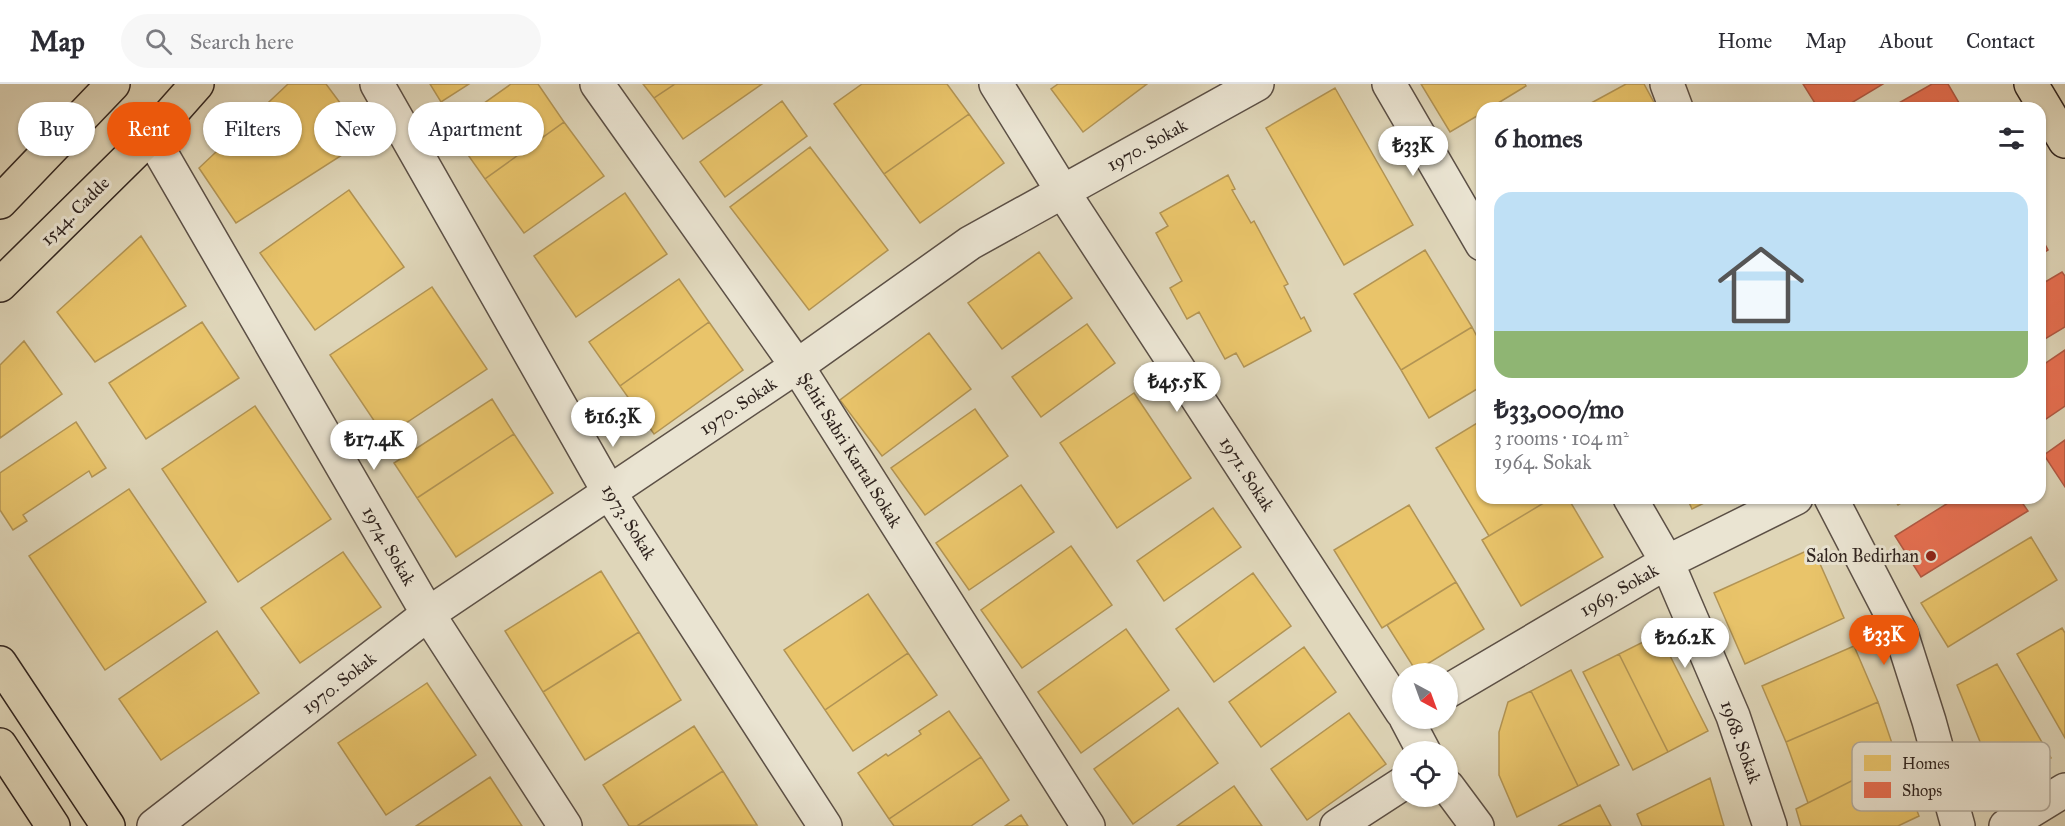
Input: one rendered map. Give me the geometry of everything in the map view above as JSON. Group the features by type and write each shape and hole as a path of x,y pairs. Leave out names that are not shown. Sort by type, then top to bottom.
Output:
{"main road":[{"path":"0,202 113,84"},
{"name":"1544. Cadde","path":"181,102 197,84"},
{"path":"2031,84 2042,102"},
{"path":"2046,109 2065,141"},
{"name":"1544. Cadde","path":"0,285 131,156"},
{"path":"0,663 108,826"},
{"path":"0,745 53,826"}],"street":[{"name":"1973. Sokak","path":"377,84 609,492 825,826"},
{"name":"Şehit Sabri Kartal Sokak","path":"597,84 797,366 1088,826"},
{"name":"1971. Sokak","path":"996,84 1063,192 1392,697"},
{"name":"1970. Sokak","path":"154,826 428,614 797,366 970,243 1257,84"},
{"path":"1389,84 1476,234"},
{"path":"1667,84 1674,102"},
{"name":"1974. Sokak","path":"163,156 428,614 565,826"},
{"name":"1968. Sokak","path":"1633,504 1667,562 1733,716 1770,826"},
{"name":"1969. Sokak","path":"1458,685 1667,562 1784,504"},
{"path":"1834,504 1900,633 1935,742"},
{"path":"1337,826 1392,790"},
{"path":"2050,799 2065,790"},
{"path":"1458,800 1477,826"},
{"path":"1954,811 1958,826"},
{"path":"2006,826 2031,811"}],"building: Homes":[{"path":"288,84 326,84 339,102 314,102 314,156 340,156 236,223 199,168 212,156 302,156 302,102 269,102"},
{"path":"430,84 469,84 441,102"},
{"path":"511,84 538,84 564,122 544,136 544,102 486,102"},
{"path":"643,84 675,84 654,98"},
{"path":"675,84 762,84 683,139 654,98"},
{"path":"862,84 947,84 969,114 884,174 834,104"},
{"path":"1058,84 1147,84 1083,132 1051,89"},
{"path":"1421,84 1525,84 1526,86 1500,102 1476,102 1476,117 1450,132"},
{"path":"1626,84 1644,84 1654,102 1593,102"},
{"path":"1335,88 1413,225 1344,265 1266,128"},
{"path":"782,101 807,136 725,197 700,162"},
{"path":"969,114 1004,163 920,223 884,174"},
{"path":"564,122 604,176 524,233 485,179 517,156 544,156 544,136"},
{"path":"810,147 888,250 809,310 730,207"},
{"path":"469,156 517,156 485,179"},
{"path":"1228,175 1235,189 1232,190 1251,223 1254,221 1288,284 1284,286 1301,319 1304,317 1311,331 1244,367 1236,353 1225,359 1199,312 1187,319 1170,288 1182,281 1156,233 1168,226 1160,213"},
{"path":"349,190 404,267 315,330 260,253"},
{"path":"625,193 667,254 576,317 534,256"},
{"path":"141,236 186,306 95,362 57,312"},
{"path":"1425,250 1472,327 1401,370 1354,294"},
{"path":"1039,252 1072,298 1002,349 968,303"},
{"path":"679,279 709,322 620,386 589,342"},
{"path":"432,287 487,369 385,437 330,355"},
{"path":"202,322 239,378 146,439 109,383"},
{"path":"709,322 743,370 654,434 620,386"},
{"path":"1087,324 1115,363 1041,417 1012,377"},
{"path":"1472,327 1476,335 1476,390 1429,418 1401,370"},
{"path":"929,333 971,389 882,456 840,400"},
{"path":"24,341 62,394 0,438 0,365"},
{"path":"1134,393 1191,478 1117,528 1060,443"},
{"path":"492,399 514,434 417,498 394,463"},
{"path":"255,406 331,519 238,582 162,469"},
{"path":"975,409 1008,456 925,515 891,468"},
{"path":"76,422 106,468 92,477 89,471 23,515 27,521 13,530 0,510 0,473"},
{"path":"1476,424 1476,504 1542,504 1489,536 1436,448"},
{"path":"514,434 553,493 456,557 417,498"},
{"path":"1021,485 1054,532 969,590 936,543"},
{"path":"129,489 206,602 105,670 29,556"},
{"path":"1542,504 1572,504 1603,557 1521,606 1482,540"},
{"path":"1690,504 1702,504 1692,509"},
{"path":"1409,505 1456,582 1382,628 1334,550"},
{"path":"1213,508 1241,547 1164,601 1137,561"},
{"path":"2031,537 2057,580 1948,647 1921,603"},
{"path":"1071,546 1112,605 1022,668 981,610"},
{"path":"1813,548 1844,618 1745,664 1714,593"},
{"path":"343,552 381,607 300,663 261,608"},
{"path":"601,571 639,632 543,692 505,631"},
{"path":"1253,573 1291,626 1214,682 1176,629"},
{"path":"1456,582 1484,629 1429,663 1411,663 1387,625"},
{"path":"868,594 908,653 825,710 784,650"},
{"path":"2062,628 2065,633 2065,738 2017,654"},
{"path":"1126,629 1169,690 1081,753 1038,692"},
{"path":"217,631 259,693 161,760 119,699"},
{"path":"639,632 681,700 585,760 543,692"},
{"path":"1659,634 1708,731 1668,752 1619,654"},
{"path":"1854,646 1878,702 1786,742 1762,686"},
{"path":"1304,647 1336,692 1261,747 1229,702"},
{"path":"908,653 937,695 853,751 825,710"},
{"path":"1619,654 1668,752 1633,770 1583,672"},
{"path":"1997,664 2042,742 1980,742 1957,685"},
{"path":"1571,670 1619,765 1578,786 1531,691"},
{"path":"427,683 476,755 386,815 338,743"},
{"path":"1531,691 1578,786 1517,817 1499,775 1499,732 1508,702"},
{"path":"1878,702 1892,742 1852,742 1852,781 1808,803 1786,742"},
{"path":"1178,708 1218,763 1133,824 1094,769"},
{"path":"949,711 981,757 889,819 858,773 921,734 919,731"},
{"path":"1349,713 1386,764 1307,820 1271,769"},
{"path":"694,726 723,771 637,826 629,826 603,785"},
{"path":"981,757 1009,800 971,826 894,826 889,819"},
{"path":"723,771 757,825 637,826"},
{"path":"490,777 522,826 416,826"},
{"path":"1710,778 1724,826 1642,826 1637,814"},
{"path":"1852,781 1852,811 1917,811 1919,816 1898,826 1801,826 1796,809"},
{"path":"1234,786 1262,826 1177,826"},
{"path":"1600,805 1611,826 1558,826"},
{"path":"1021,815 1028,826 1005,826"}],"building: Shops":[{"path":"1803,84 1883,84 1853,102 1814,102"},
{"path":"1932,84 1948,84 1958,102 1900,102"},
{"path":"2062,272 2065,276 2065,327 2046,338 2046,281"},
{"path":"2065,350 2065,406 2046,419 2046,363"},
{"path":"2065,440 2065,487 2046,458 2046,454"},
{"name":"Salon Bedirhan","path":"1946,504 2023,504 2028,511 1921,577 1895,536"}],"place":[{"name":"Salon Bedirhan","path":"1931,556"}]}
